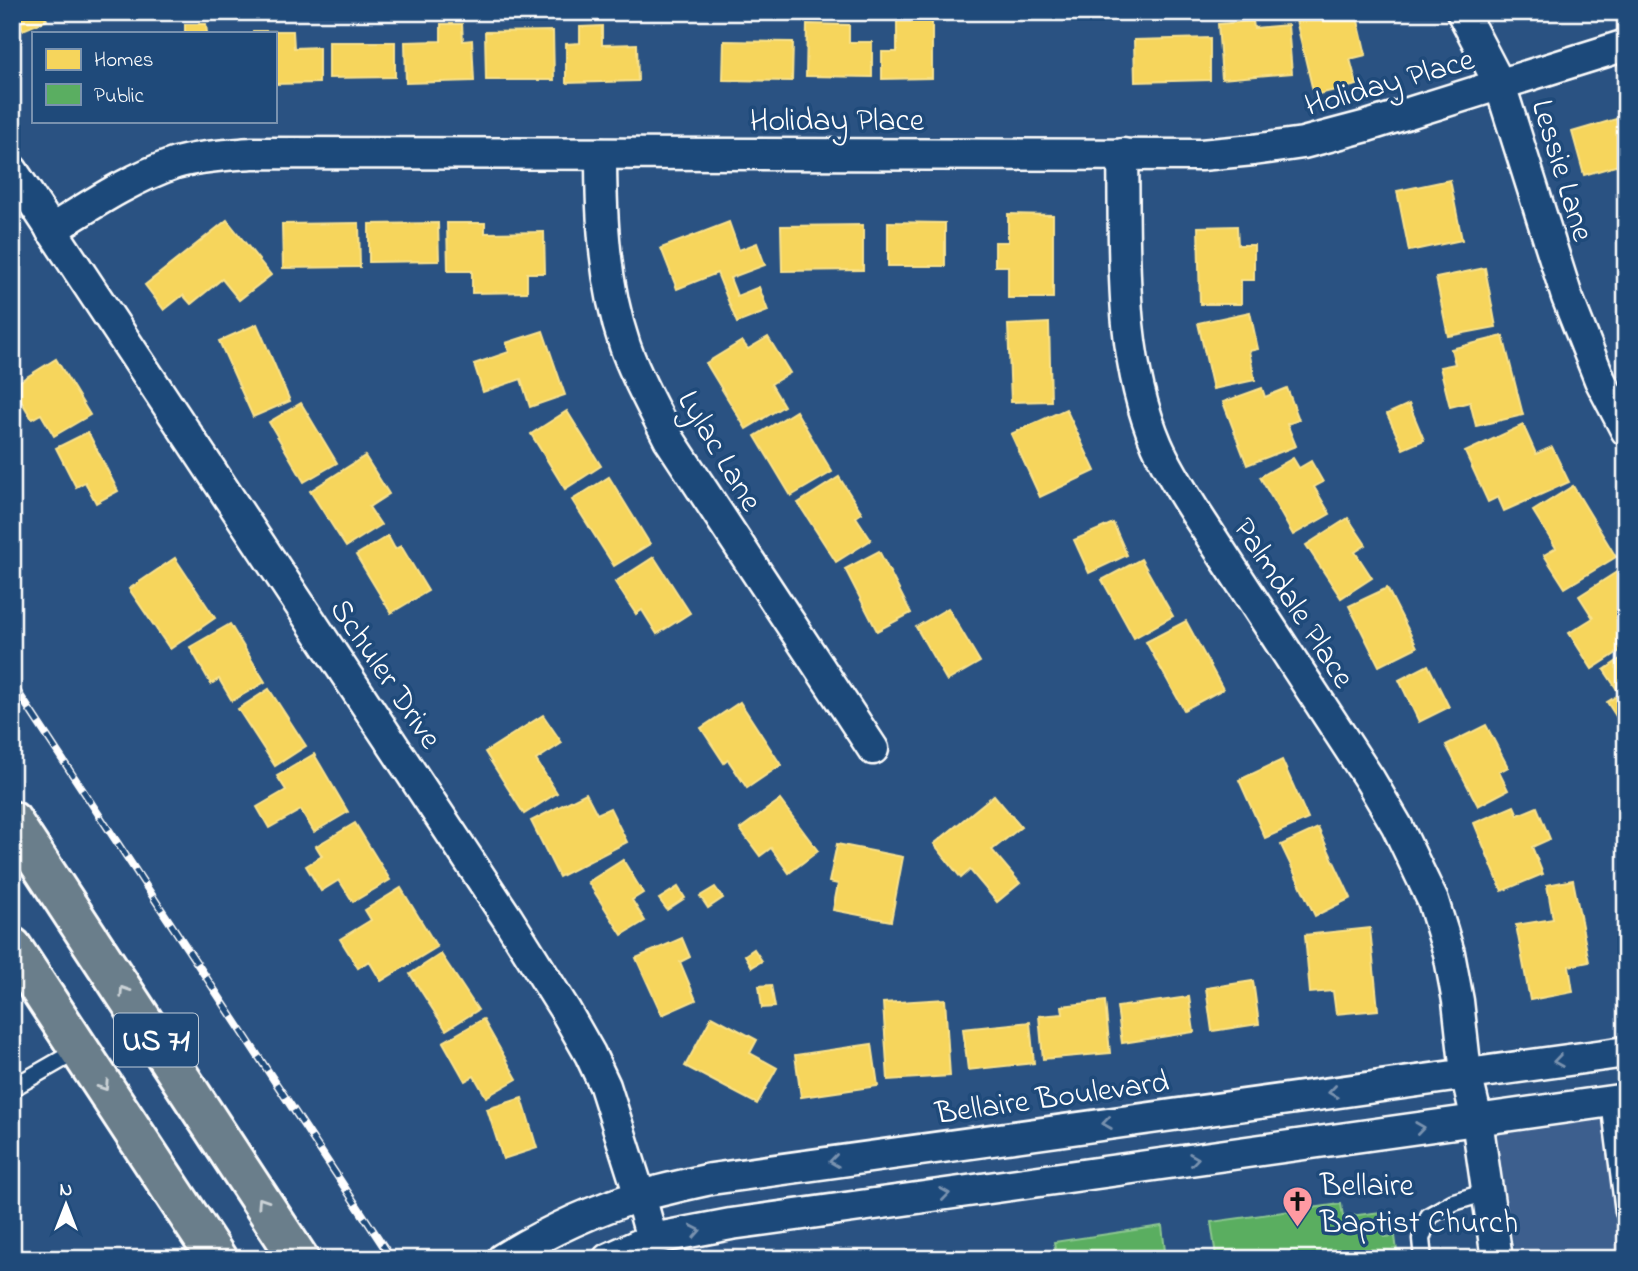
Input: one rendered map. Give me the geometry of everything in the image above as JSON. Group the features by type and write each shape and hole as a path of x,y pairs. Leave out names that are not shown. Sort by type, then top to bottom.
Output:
{"main road":[{"name":"US 71","path":"12,821 299,1259"},
{"name":"US 71","path":"12,947 212,1257"}],"street":[{"name":"Lessie Lane","path":"1462,12 1500,85 1567,298 1600,380 1626,430"},
{"name":"Holiday Place","path":"51,230 143,176 178,163 211,156 252,153 1201,155 1253,150 1303,143 1367,126 1626,45"},
{"name":"Lylac Lane","path":"601,154 607,270 626,349 642,386 668,439 873,749"},
{"name":"Palmdale Place","path":"1123,154 1126,305 1129,336 1145,410 1173,476 1370,780 1398,826 1433,901 1449,953 1458,1001 1466,1073 1477,1120 1497,1259"},
{"name":"Schuler Drive","path":"12,170 500,907 565,1010 606,1086 652,1240"},
{"name":"Bellaire Boulevard","path":"502,1259 547,1233 579,1219 640,1196 711,1178 1626,1052"},
{"path":"608,1259 652,1240 731,1224 1618,1101"},
{"path":"1058,1130 1063,1177"},
{"path":"889,1154 893,1201"}],"lane":[{"path":"12,1088 79,1049"},
{"path":"1618,1101 1626,1213"},
{"path":"1423,1259 1421,1238 1429,1216 1454,1202 1487,1192"}],"shaded area":[{"path":"1626,1105 1626,1259 1516,1259 1494,1124"}],"building: Homes":[{"path":"12,12 43,12 47,20 23,30 17,18 12,20"},
{"path":"897,12 932,12 932,78 882,79 882,52 897,52"},
{"path":"1294,12 1356,12 1366,55 1350,59 1357,85 1314,95"},
{"path":"1253,21 1254,28 1288,25 1292,73 1222,79 1218,24"},
{"path":"185,24 206,24 207,32 185,32"},
{"path":"441,24 462,24 463,41 472,40 474,81 406,83 405,42 441,41"},
{"path":"807,24 849,25 849,42 872,42 872,77 806,76"},
{"path":"602,26 602,45 637,44 638,81 566,83 566,44 580,43 580,27"},
{"path":"293,31 294,48 319,47 319,83 276,84 276,32 253,32"},
{"path":"553,31 554,80 486,80 485,32"},
{"path":"1210,38 1210,80 1135,82 1134,40"},
{"path":"724,41 793,42 792,81 723,80"},
{"path":"329,42 395,42 395,77 329,78"},
{"path":"1626,116 1626,163 1584,175 1572,132"},
{"path":"1450,180 1462,240 1409,251 1397,191"},
{"path":"1008,214 1053,215 1053,298 1008,298 1008,266 995,266 995,242 1008,242"},
{"path":"227,220 271,275 239,300 222,279 191,304 183,295 164,310 145,285"},
{"path":"729,222 739,250 757,243 765,265 730,278 737,296 759,287 768,311 737,323 717,273 677,289 661,248"},
{"path":"888,222 945,223 945,266 888,266"},
{"path":"359,223 360,267 283,268 282,224"},
{"path":"438,223 439,261 369,262 369,224"},
{"path":"447,223 485,223 485,233 544,232 545,273 527,273 527,292 472,293 472,271 448,271"},
{"path":"863,225 863,270 782,271 781,226"},
{"path":"1237,226 1238,245 1254,245 1254,280 1241,280 1241,304 1200,304 1198,227"},
{"path":"1485,268 1496,327 1448,336 1436,278"},
{"path":"1250,312 1258,349 1249,351 1255,380 1213,389 1198,323"},
{"path":"1049,323 1051,401 1011,402 1008,325"},
{"path":"257,324 290,401 253,417 219,341"},
{"path":"543,331 565,395 530,407 521,379 483,392 474,364 509,352 506,343"},
{"path":"1503,336 1523,415 1476,426 1470,402 1450,407 1440,367 1455,364 1451,349"},
{"path":"768,337 790,373 771,384 784,406 746,429 706,363 742,341 748,349"},
{"path":"56,359 90,415 54,436 41,414 32,419 12,386"},
{"path":"1262,388 1265,397 1287,388 1299,420 1287,424 1296,446 1247,465 1223,402"},
{"path":"301,403 337,463 304,482 269,422"},
{"path":"1409,404 1424,440 1403,449 1387,414"},
{"path":"1066,409 1095,471 1040,497 1011,434"},
{"path":"567,411 601,466 565,489 531,434"},
{"path":"796,411 832,472 791,496 755,436"},
{"path":"1523,425 1536,454 1552,447 1569,482 1504,511 1498,497 1488,502 1465,452"},
{"path":"88,432 118,491 96,503 85,482 76,487 56,448"},
{"path":"365,456 389,494 369,507 381,525 346,547 310,491"},
{"path":"1293,458 1299,468 1311,461 1323,482 1314,487 1330,514 1293,535 1260,477"},
{"path":"609,477 650,544 614,566 572,500"},
{"path":"839,477 862,513 856,517 871,540 836,562 798,503"},
{"path":"1573,486 1616,557 1565,588 1544,555 1556,548 1533,511"},
{"path":"1348,518 1366,545 1355,552 1372,578 1341,598 1306,545"},
{"path":"1113,523 1127,555 1089,573 1074,540"},
{"path":"388,536 395,549 401,546 428,591 391,613 356,555"},
{"path":"879,551 911,613 877,631 845,569"},
{"path":"654,557 690,613 657,634 642,610 636,614 615,582"},
{"path":"175,558 215,618 170,649 129,589"},
{"path":"1141,559 1173,616 1134,638 1102,580"},
{"path":"1626,566 1626,647 1592,669 1569,633 1593,618 1579,596"},
{"path":"1387,588 1417,647 1379,666 1349,606"},
{"path":"948,608 980,662 947,681 916,627"},
{"path":"1186,621 1223,689 1184,710 1146,642"},
{"path":"230,624 265,682 232,701 219,679 211,684 190,647"},
{"path":"1626,655 1626,725 1623,727 1607,702 1620,694 1604,670"},
{"path":"1428,665 1449,707 1419,722 1399,680"},
{"path":"269,689 306,746 275,766 238,709"},
{"path":"740,702 781,765 747,788 728,760 724,763 701,728"},
{"path":"543,715 562,743 536,760 557,793 524,814 485,752"},
{"path":"1486,725 1508,767 1499,772 1508,790 1478,806 1446,745"},
{"path":"314,754 348,812 314,832 301,810 269,828 257,807 286,790 277,776"},
{"path":"1282,760 1308,819 1265,838 1239,780"},
{"path":"586,793 597,814 610,808 627,842 559,877 531,821"},
{"path":"994,795 1021,827 992,850 1020,883 997,902 970,870 961,878 934,844"},
{"path":"780,800 818,851 789,873 771,848 760,856 740,829"},
{"path":"1514,806 1518,815 1537,807 1550,839 1532,847 1543,874 1502,891 1474,823"},
{"path":"355,823 390,880 353,902 339,880 321,891 306,866 322,856 316,846"},
{"path":"1318,828 1351,898 1315,916 1281,845"},
{"path":"837,844 903,857 891,921 833,910 838,884 829,882"},
{"path":"623,860 643,893 632,900 645,921 622,935 588,882"},
{"path":"1573,880 1589,962 1569,966 1573,992 1530,1000 1516,925 1553,919 1547,885"},
{"path":"678,887 685,898 667,910 659,899"},
{"path":"715,887 723,898 708,908 700,896"},
{"path":"401,888 437,947 381,981 369,961 358,968 340,939 371,920 365,910"},
{"path":"1370,928 1378,1010 1336,1014 1333,991 1310,993 1305,935"},
{"path":"682,938 690,957 680,962 696,1000 662,1015 636,958"},
{"path":"754,949 762,961 752,967 745,955"},
{"path":"441,954 478,1010 446,1030 410,974"},
{"path":"1253,981 1259,1024 1212,1031 1206,988"},
{"path":"771,985 775,1007 762,1008 759,986"},
{"path":"1189,997 1194,1032 1122,1043 1117,1007"},
{"path":"945,999 950,1076 888,1080 883,1003"},
{"path":"1105,1001 1110,1053 1043,1059 1039,1016 1063,1014 1062,1006"},
{"path":"712,1016 757,1040 750,1053 777,1068 757,1104 685,1066"},
{"path":"483,1019 517,1079 486,1097 474,1076 465,1081 443,1042"},
{"path":"1030,1022 1034,1063 968,1070 963,1029"},
{"path":"872,1044 878,1086 801,1097 795,1055"},
{"path":"522,1098 537,1148 503,1159 487,1109"}],"building: Public":[{"name":"Bellaire Baptist Church","path":"1341,1204 1343,1217 1380,1212 1384,1237 1395,1236 1398,1259 1196,1259 1216,1256 1211,1222"},
{"path":"1162,1226 1166,1259 1057,1259 1054,1242"}],"railway":[{"path":"12,683 392,1259"}],"place":[{"name":"Bellaire Baptist Church","path":"1297,1229"}]}
